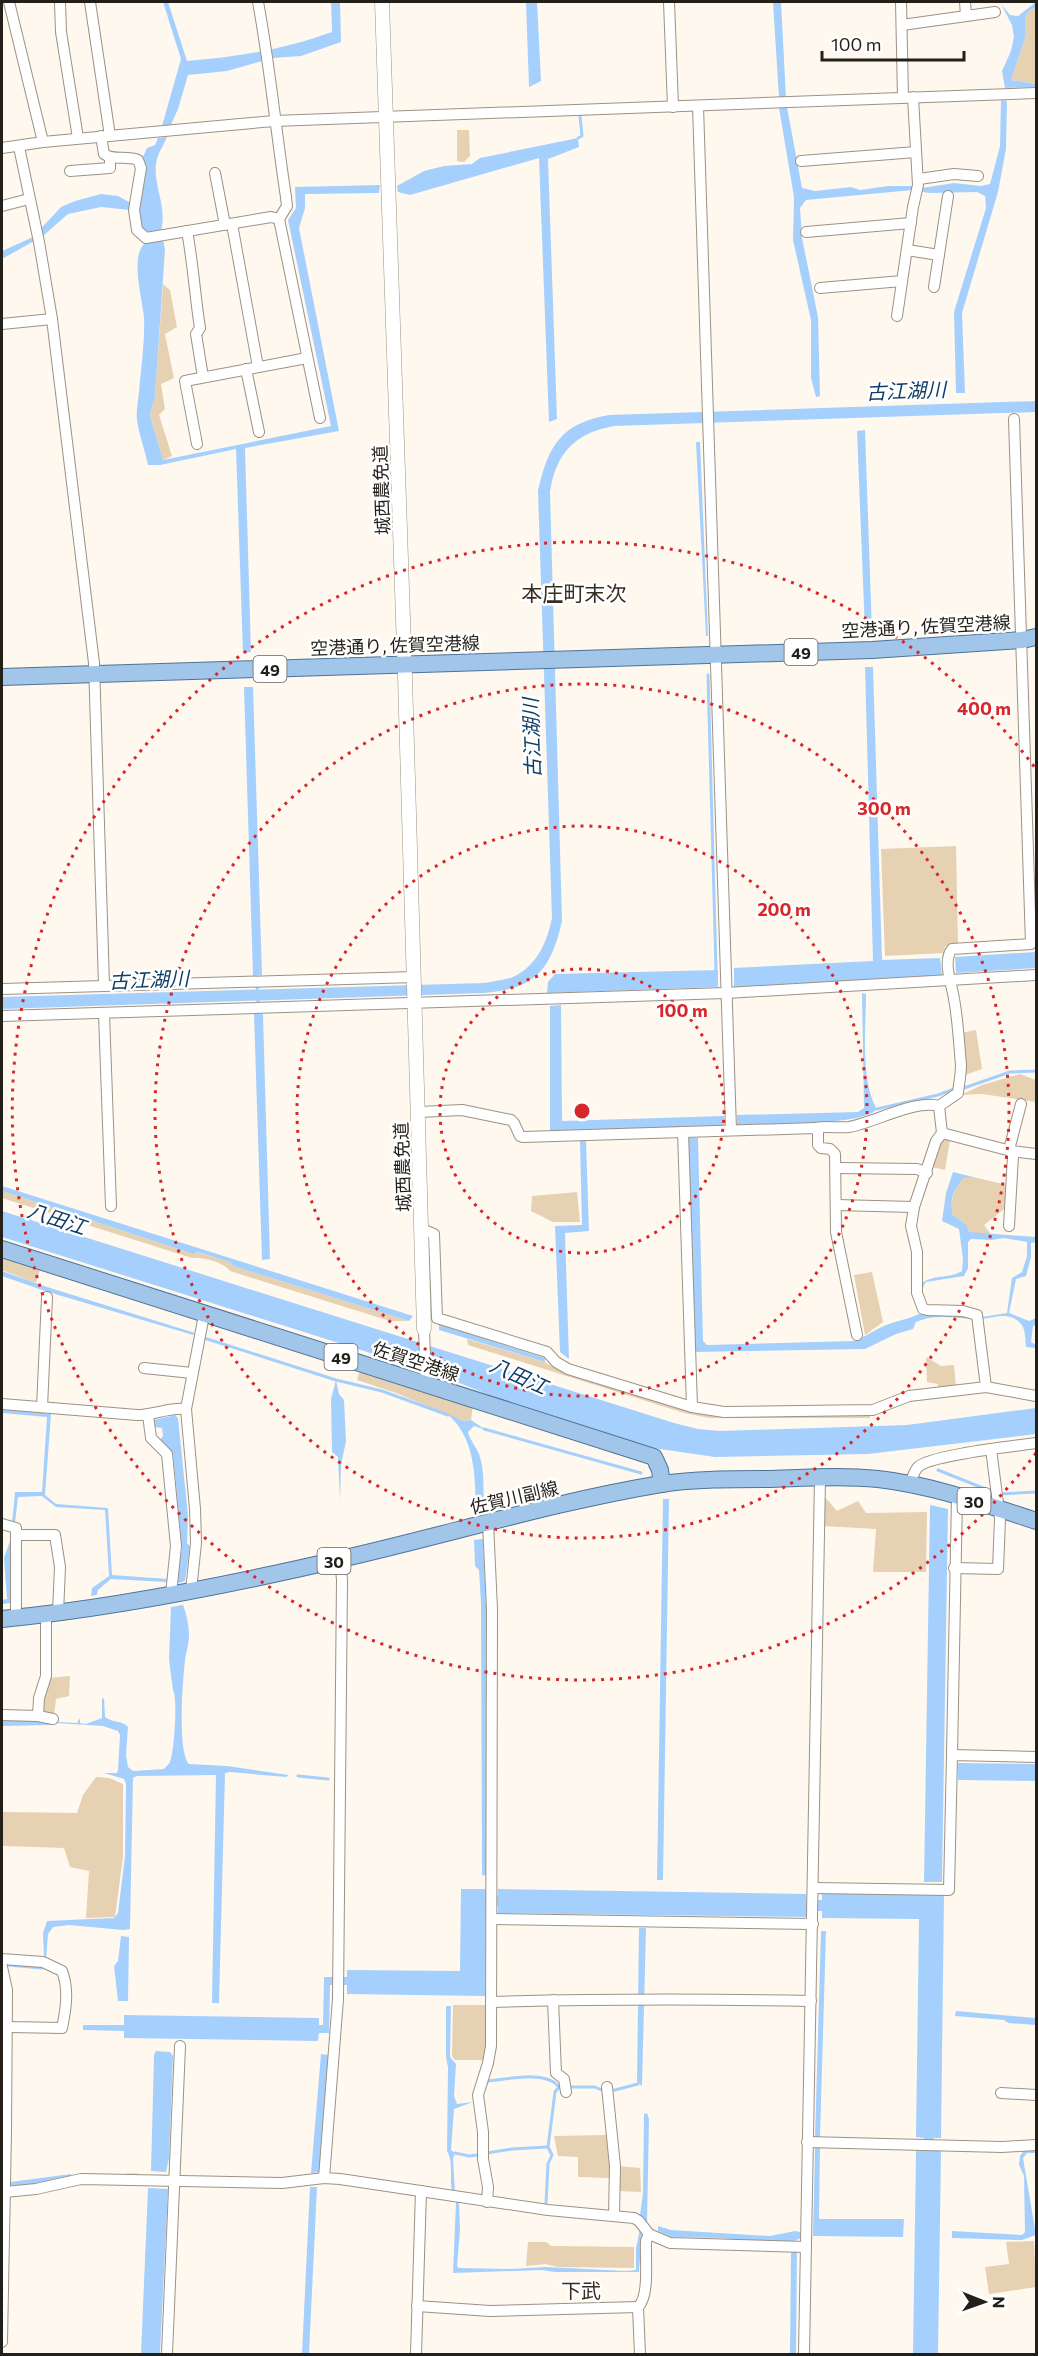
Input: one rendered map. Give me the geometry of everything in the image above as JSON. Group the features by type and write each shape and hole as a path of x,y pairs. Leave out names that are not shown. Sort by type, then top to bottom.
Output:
{"main road":[{"name":"空港通り, 佐賀空港線","path":"2,677 872,650 1029,639"},
{"name":"佐賀空港線","path":"2,1249 654,1457 660,1470 662,1484"},
{"name":"佐賀川副線","path":"9,1618 191,1591 340,1559 662,1484 717,1480 877,1479 910,1484 957,1496 997,1499 1036,1521"}],"street":[{"path":"9,2 43,142"},
{"path":"60,2 61,32 78,138"},
{"path":"90,2 106,136 104,154 110,158 138,160 141,168 134,206 137,230 146,238 271,217 279,219"},
{"path":"258,2 287,206 279,219 320,418"},
{"name":"城西農免道","path":"382,2 415,977 424,1329"},
{"path":"669,2 673,107"},
{"path":"897,316 918,185 908,98 901,2"},
{"path":"965,2 966,15"},
{"path":"902,25 995,12"},
{"path":"2,148 78,138 274,121 1036,93"},
{"path":"698,106 731,1130"},
{"path":"19,147 52,319 94,674 104,985"},
{"path":"801,160 916,152"},
{"path":"70,171 110,168 110,158"},
{"path":"215,173 258,367"},
{"path":"918,185 954,174 978,176"},
{"path":"934,287 948,196"},
{"path":"2,206 29,200"},
{"path":"806,232 911,223"},
{"path":"187,231 194,266 192,278 200,328 196,334 203,377"},
{"path":"907,250 939,255"},
{"path":"820,288 902,281"},
{"path":"2,324 52,319"},
{"path":"197,444 185,381 307,357"},
{"path":"246,369 259,432"},
{"path":"939,1106 958,1089 961,1067 954,998 949,980 948,954 952,949 1031,944 1029,639 1014,419"},
{"path":"2,1016 726,993 1036,975"},
{"path":"2,989 415,977"},
{"path":"104,1014 111,1206"},
{"path":"419,1112 462,1110 511,1120 520,1136 523,1137 850,1127 907,1109 933,1104 939,1106"},
{"path":"1009,1226 1010,1146 1021,1104"},
{"path":"939,1106 942,1133 936,1141 914,1207 911,1226 917,1252 917,1293 925,1309 963,1311 978,1317 986,1387"},
{"path":"816,1128 818,1145 821,1149 830,1149 835,1154 837,1168 836,1232 857,1335"},
{"path":"683,1132 692,1407"},
{"path":"942,1133 1011,1151 1036,1154"},
{"path":"837,1168 917,1169 927,1173"},
{"path":"836,1205 914,1207"},
{"path":"422,1229 434,1233 437,1318 547,1352 556,1362 568,1368 692,1407 724,1412 873,1410 909,1396 986,1387 1036,1396"},
{"path":"42,1407 47,1297"},
{"path":"191,1591 196,1544 186,1409 204,1315"},
{"path":"424,1329 426,1385"},
{"path":"144,1368 192,1373"},
{"path":"2,1404 148,1415 178,1408 186,1409"},
{"path":"148,1415 151,1438 167,1454 176,1546 171,1594"},
{"path":"910,1484 916,1468 922,1464 962,1454 1036,1443"},
{"path":"954,1568 998,1569 997,1499 991,1449"},
{"path":"804,2355 807,2142 814,1918 820,1478"},
{"path":"814,1893 950,1890 957,1496"},
{"path":"487,2202 488,2187 483,2159 483,2132 478,2095 491,2046 492,1609 488,1523"},
{"path":"2,1524 16,1528 9,1618"},
{"path":"16,1534 55,1535 60,1567 52,1613 46,1676 39,1698 38,1716"},
{"path":"324,2178 338,1987 342,1580 340,1559"},
{"path":"2,1715 38,1716 53,1719"},
{"path":"952,1755 1036,1757"},
{"path":"492,1914 814,1918"},
{"path":"2,1959 42,1962 62,1971 66,1982 66,2010 62,2028 11,2027 3,2024"},
{"path":"2,1967 7,1990 3,2024 5,2192 2,2342"},
{"path":"491,2002 610,2001 648,1998 811,2001"},
{"path":"553,2000 556,2073 564,2079 566,2092"},
{"path":"167,2355 180,2046"},
{"path":"607,2087 612,2117 611,2144 615,2166 614,2215"},
{"path":"1001,2093 1036,2095"},
{"path":"807,2142 1036,2145"},
{"path":"5,2192 36,2189 81,2179 282,2183 324,2178 548,2210 634,2218 649,2234 670,2243 806,2247"},
{"path":"416,2355 421,2191"},
{"path":"417,2306 490,2311 638,2307 643,2302 646,2290 646,2241 649,2234"},
{"path":"638,2307 640,2355"}],"shaded area":[{"path":"1036,8 1036,84 1011,80 1025,38 1025,18 1030,10"},
{"path":"457,130 469,130 470,156 464,162 457,161"},
{"path":"163,284 170,290 177,327 165,334 174,378 161,384 165,409 159,415 172,456 163,460 150,415 155,396"},
{"path":"956,846 958,945 945,946 944,953 885,956 881,849"},
{"path":"976,1030 982,1069 965,1075 961,1033"},
{"path":"1020,1074 1036,1080 1036,1102 982,1094 961,1095 982,1085"},
{"path":"941,1140 950,1140 945,1170 932,1167"},
{"path":"963,1177 1007,1185 1004,1209 984,1225 992,1236 969,1232 967,1225 953,1215 952,1200"},
{"path":"2,1191 193,1254 196,1252 230,1262 233,1266 409,1321 390,1321 230,1271 223,1265 212,1261 192,1258 2,1198"},
{"path":"577,1192 580,1222 553,1222 531,1211 532,1196"},
{"path":"2,1253 41,1266 36,1283 2,1270"},
{"path":"872,1272 883,1322 865,1335 854,1275"},
{"path":"467,1339 545,1362 553,1367 694,1412 870,1413 870,1418 709,1418 684,1413 468,1345"},
{"path":"926,1357 941,1366 954,1365 956,1387 939,1390 938,1384 927,1382"},
{"path":"361,1366 400,1385 473,1406 471,1420 463,1421 396,1393 357,1380"},
{"path":"825,1497 837,1511 858,1501 866,1513 927,1512 926,1572 873,1572 876,1529 823,1526"},
{"path":"70,1676 69,1696 56,1699 54,1716 42,1715 42,1700 48,1678"},
{"path":"96,1777 109,1778 123,1784 123,1857 115,1917 86,1918 89,1871 70,1867 64,1848 2,1846 2,1812 77,1813 83,1795"},
{"path":"453,2005 488,2005 484,2060 455,2060 452,2056"},
{"path":"607,2135 611,2178 578,2177 578,2157 558,2156 554,2136"},
{"path":"618,2166 640,2168 641,2192 618,2191"},
{"path":"1034,2241 1036,2287 989,2294 985,2267 1009,2264 1006,2242"},
{"path":"528,2242 546,2242 551,2246 634,2247 634,2268 558,2267 545,2264 526,2266"}],"water":[{"path":"163,2 168,2 187,61 261,51 332,32 331,2 340,2 341,42 301,56 273,58 227,71 188,75 170,127 162,126 181,59"},
{"path":"526,2 537,2 541,81 529,87"},
{"path":"773,2 781,2 786,98 779,98"},
{"path":"1036,2 1036,8 1030,10 1025,18 1025,38 1011,80 1036,84 1036,87 1005,88 1002,71 1011,51 1014,37 1012,25 1001,4 1010,15 1018,16"},
{"path":"1001,100 1007,101 1006,149 998,192 962,313 965,393 956,393 954,312 986,208 985,196 977,192 929,193 913,190 806,200 800,208 802,238 818,317 820,396 816,397 811,378 811,320 793,240 794,197 779,108 787,107 802,188 815,191 851,187 860,190 888,186 922,188 954,183 981,186 990,184 1000,146"},
{"path":"167,137 158,156 156,168 163,221 161,230 158,232 163,238 165,250 155,396 150,415 163,460 331,426 288,220 296,208 295,187 380,185 379,193 305,194 305,208 299,228 339,431 245,448 251,652 243,653 236,449 160,465 148,465 139,431 137,413 144,327 137,265 142,246 149,240 150,232 141,226 130,210 101,207 68,214 43,236 2,259 2,251 33,237 61,207 101,194 118,196 131,203 144,173 143,157 147,148 155,145 158,138"},
{"path":"578,138 579,147 548,159 557,419 549,422 539,158 410,195 398,192 397,186 424,171 444,166 472,164 480,158"},
{"path":"1036,401 1036,412 614,426 588,434 570,447 557,466 550,492 562,921 558,938 546,964 528,981 502,991 484,993 2,1009 2,997 484,983 517,975 531,964 541,950 552,918 538,491 547,461 559,439 579,424 609,415"},
{"path":"865,430 872,632 865,632 857,431"},
{"path":"696,442 700,442 708,636 706,636"},
{"path":"865,667 873,667 882,960 940,958 942,975 734,987 734,968 873,961"},
{"path":"244,687 253,687 262,975 253,976"},
{"path":"1036,952 1036,968 956,973 955,957"},
{"path":"718,970 718,987 547,993 548,982 555,974"},
{"path":"862,993 866,994 866,1069 868,1084 877,1109 868,1115 853,1119 737,1125 737,1115 858,1112 864,1108"},
{"path":"561,1005 562,1121 724,1116 724,1126 550,1132 550,1006"},
{"path":"254,1014 263,1014 270,1259 262,1260"},
{"path":"688,1138 698,1138 703,1341 707,1345 853,1341 923,1312 920,1295 921,1284 930,1279 962,1271 963,1259 959,1229 942,1221 946,1193 953,1172 973,1177 963,1178 952,1200 953,1215 967,1225 969,1232 1036,1237 1036,1242 1031,1243 1031,1257 1026,1276 1016,1279 1009,1313 1029,1321 1036,1318 1031,1342 1036,1345 1036,1348 1026,1347 1025,1332 1021,1323 1005,1316 981,1319 932,1317 916,1322 913,1329 896,1334 865,1349 694,1352","holes":["1004,1238 1027,1242 1027,1256 1022,1272 1012,1278 1007,1313 982,1317 936,1313 927,1315 922,1298 924,1285 926,1282 964,1276 968,1268 968,1242 971,1239"]},
{"path":"580,1141 586,1141 589,1231 565,1233 569,1359 560,1352 555,1226 582,1225"},
{"path":"2,1186 413,1316 409,1321 233,1266 230,1262 197,1252 193,1254 2,1191"},
{"name":"八田江","path":"2,1211 698,1429 720,1431 907,1425 1036,1408 1036,1434 868,1454 715,1457 646,1447 504,1401 437,1374 2,1237"},
{"path":"2,1271 195,1333 193,1335 45,1291 2,1276"},
{"path":"439,1324 545,1358 545,1362 439,1330"},
{"path":"336,1380 339,1394 344,1400 346,1441 341,1465 340,1500 338,1457 332,1452 331,1399"},
{"path":"2,1409 51,1414 45,1495 56,1504 108,1508 112,1575 168,1579 167,1582 111,1579 98,1590 97,1595 91,1596 92,1588 109,1576 105,1510 56,1507 42,1496 18,1497 15,1523 12,1523 15,1492 42,1492 47,1417 2,1413"},
{"path":"446,1413 463,1421 471,1420 486,1430 474,1426 468,1432 479,1454 483,1474 484,1508 476,1513 472,1458 463,1434"},
{"path":"175,1415 178,1418 188,1516 187,1543 190,1546 185,1581 176,1584 182,1549 173,1453 160,1440 163,1436 162,1428 154,1427 154,1420"},
{"path":"663,1499 669,1499 663,1880 657,1880"},
{"path":"930,1505 948,1509 942,1882 924,1882"},
{"path":"11,1530 11,1603 2,1604 2,1600 7,1599 4,1558"},
{"path":"483,1539 486,1605 488,1876 482,1875 481,1604 479,1570 475,1566 474,1540"},
{"path":"183,1605 188,1621 189,1642 183,1682 182,1730 185,1757 189,1764 227,1766 289,1775 286,1777 225,1773 219,2003 212,2003 216,1775 137,1776 133,1778 130,1929 69,1925 53,1927 48,1934 46,1960 44,1959 43,1933 47,1921 114,1918 118,1913 125,1856 126,1784 124,1779 104,1773 117,1773 120,1735 118,1731 103,1726 56,1723 2,1726 2,1719 77,1723 80,1718 80,1723 86,1724 102,1718 102,1699 104,1698 105,1717 128,1727 126,1755 128,1767 133,1771 164,1769 170,1762 175,1725 175,1703 169,1660 171,1607"},
{"path":"958,1763 1036,1764 1036,1781 958,1780"},
{"path":"461,1889 486,1889 486,1896 498,1896 498,1889 806,1894 806,1900 822,1900 822,1893 944,1895 941,2138 934,2138 933,2150 941,2151 938,2354 913,2354 916,2151 923,2151 924,2138 916,2137 919,1919 822,1918 822,1911 806,1911 806,1917 498,1913 498,1906 486,1906 485,1996 347,1994 347,1985 330,1985 329,2033 319,2033 318,2041 124,2038 124,2031 83,2030 83,2025 124,2025 124,2015 319,2018 319,2025 323,2025 324,1977 347,1977 347,1970 460,1971"},
{"path":"639,1928 646,1928 642,2086 637,2082"},
{"path":"821,1931 826,1931 820,2137 815,2137"},
{"path":"121,1936 129,1937 128,2001 118,2001 114,1966 118,1961"},
{"path":"446,2006 451,2006 450,2057 456,2064 454,2096 457,2104 473,2102 454,2109 451,2150 455,2153 453,2158 455,2192 452,2191 451,2186 450,2160 447,2151"},
{"path":"956,2011 1036,2018 1036,2025 955,2016"},
{"path":"156,2051 170,2052 173,2056 169,2158 166,2172 151,2171 154,2055"},
{"path":"321,2054 328,2055 319,2172 311,2173"},
{"path":"647,2113 649,2119 647,2224 640,2215 643,2193 644,2114"},
{"path":"815,2148 820,2148 819,2219 904,2219 903,2237 813,2236"},
{"path":"1036,2148 1036,2153 1027,2153 1023,2158 1036,2235 1022,2240 952,2238 952,2231 1022,2235 1025,2232 1024,2176 1019,2165 1020,2156 1025,2149"},
{"path":"71,2174 71,2177 32,2185 10,2185 10,2182"},
{"path":"310,2187 317,2187 309,2354 302,2354"},
{"path":"148,2188 168,2189 160,2354 141,2354"},
{"path":"456,2202 459,2202 460,2230 457,2266 459,2268 546,2267 636,2270 636,2248 640,2229 642,2231 639,2272 542,2270 453,2273"},
{"path":"658,2226 671,2230 770,2236 795,2231 800,2232 801,2238 794,2241 759,2242 721,2238 671,2237 658,2231"},
{"path":"791,2252 797,2252 796,2354 790,2354"}],"waterway":[{"path":"578,138 582,136 580,116"},
{"path":"708,675 716,970"},
{"name":"古江湖川","path":"257,986 258,1002"},
{"path":"961,1089 1010,1072 1036,1071"},
{"path":"877,1109 954,1089"},
{"path":"204,1338 336,1380 382,1391 448,1415"},
{"path":"484,1429 641,1473"},
{"path":"938,1470 993,1492"},
{"path":"999,1494 1036,1492"},
{"path":"298,1776 328,1779"},
{"path":"8,1965 44,1967"},
{"path":"486,2084 488,2081 536,2077 553,2082 559,2087"},
{"path":"611,2091 638,2084"},
{"path":"546,2203 548,2164 552,2155 548,2147 555,2092 559,2087"},
{"path":"569,2087 595,2087 604,2091"},
{"path":"487,2153 547,2147"},
{"path":"455,2153 478,2155"},
{"path":"127,2175 137,2175"}],"district":[{"name":"本庄町末次","path":"574,592"},
{"name":"下武","path":"581,2290"}]}
